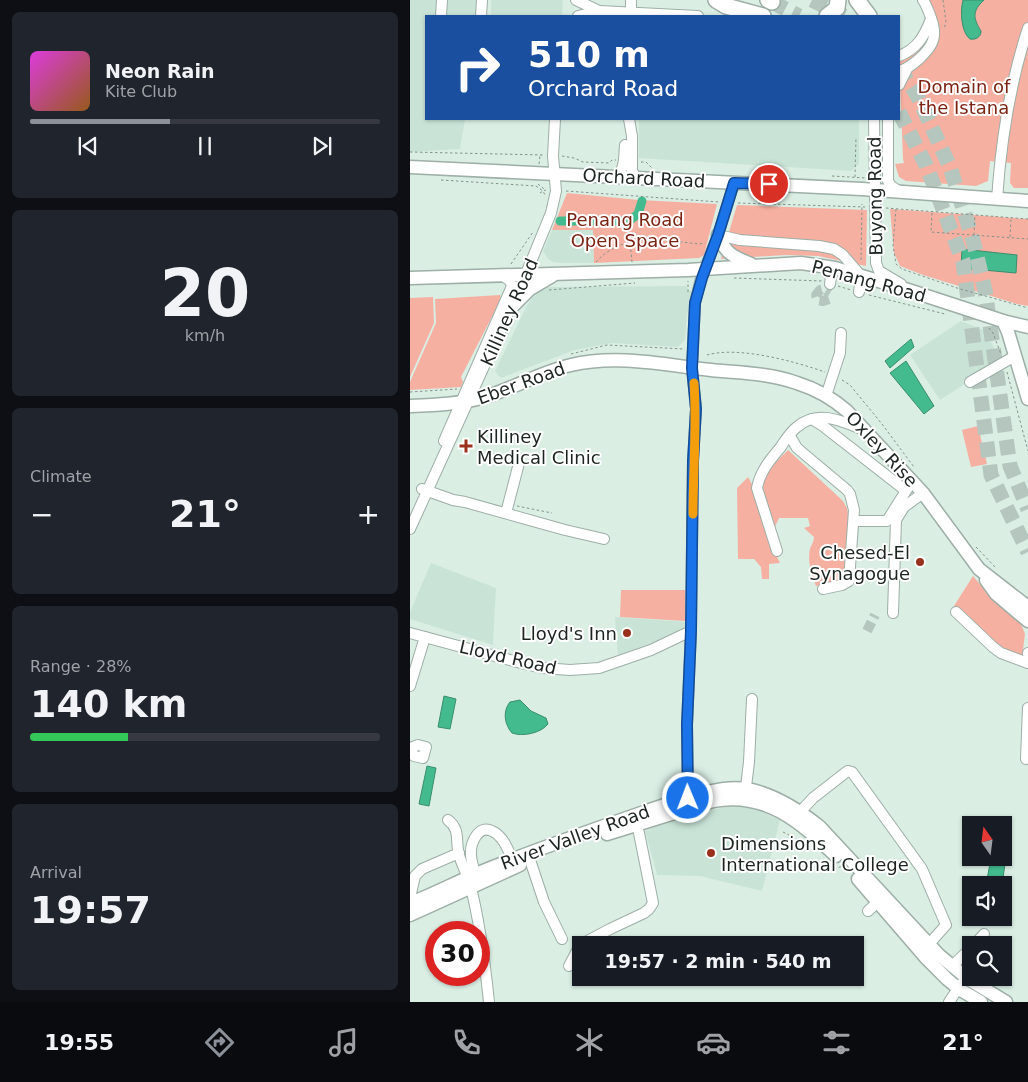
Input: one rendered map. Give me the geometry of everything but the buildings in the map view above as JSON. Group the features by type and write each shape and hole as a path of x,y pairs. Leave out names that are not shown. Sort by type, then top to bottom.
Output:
{"highway":[{"path":"716,0 726,6 759,15"},
{"path":"828,15 837,8 838,0"},
{"path":"857,0 868,15"}],"main road":[{"name":"Orchard Road","path":"410,167 874,189 1028,202"},
{"path":"718,235 732,256 755,266"},
{"name":"Penang Road","path":"410,278 708,269 801,263 860,275 1003,321 1028,327"},
{"path":"509,310 530,289 554,274"},
{"path":"1003,321 1010,359 1028,399"},
{"name":"Eber Road","path":"410,406 465,402 493,394 558,368 580,363 624,361 695,372"},
{"name":"Oxley Rise","path":"695,372 769,376 796,382 826,396 846,411 867,431 909,485 923,493 979,570 1027,606"},
{"path":"979,570 996,594 1028,620"},
{"name":"River Valley Road","path":"410,915 471,879 512,859 688,803 717,790 769,796 800,812 820,827 881,899 928,959 959,989 981,1002"},
{"name":"River Valley Road","path":"745,794 800,822 962,974"},
{"name":"River Valley Road","path":"410,903 635,820"},
{"name":"River Valley Road","path":"981,986 1006,1002"}],"street":[{"path":"441,15 442,0"},
{"path":"481,15 482,0"},
{"path":"576,0 599,11"},
{"path":"631,0 631,14"},
{"path":"903,70 930,48 933,42 934,30 924,0"},
{"path":"582,15 599,11 664,15"},
{"path":"900,56 908,53 917,46 931,19"},
{"path":"997,199 1010,98 1028,28"},
{"name":"Killiney Road","path":"410,529 426,487 526,274 551,213 556,191 553,156 555,120"},
{"path":"618,177 625,161 626,135 629,120"},
{"path":"629,120 632,136 632,171 637,179"},
{"name":"Buyong Road","path":"874,120 876,263 880,271 905,288"},
{"name":"Buyong Road","path":"888,120 888,180 891,186 900,192"},
{"path":"688,803 687,725 691,631 693,461 696,409 695,372 698,320 708,278 708,269 734,183"},
{"path":"718,235 740,240 834,249 843,255 860,275 859,292"},
{"path":"830,284 832,268"},
{"name":"Killiney Road","path":"465,402 512,286 510,281 502,275"},
{"path":"826,396 840,353 841,333"},
{"path":"970,382 1010,359"},
{"path":"777,551 757,488 758,478 767,464 796,427 812,419 831,418 867,431"},
{"path":"812,419 909,485 887,521 854,521"},
{"path":"790,436 797,448 848,490 854,505 849,581 842,585 823,589"},
{"path":"506,513 519,464"},
{"path":"426,487 454,500 604,539"},
{"name":"Killiney Road","path":"410,515 426,487"},
{"path":"892,613 896,520 904,507 923,493"},
{"path":"956,612 1001,653 1028,664"},
{"name":"Lloyd Road","path":"410,633 543,668 572,670 599,668 650,650 691,631"},
{"path":"410,686 425,637"},
{"path":"745,794 752,699"},
{"path":"1026,759 1028,708"},
{"path":"410,747 415,739 420,739"},
{"path":"800,812 813,798 848,771 852,772 922,869 940,908 946,925 929,944"},
{"path":"448,820 454,825 456,830 459,853 471,879"},
{"path":"569,966 580,945 610,928 644,913 653,903 635,820"},
{"path":"489,1002 485,963 471,879 470,856 478,832 486,829 493,831 506,845 512,859"},
{"path":"410,898 415,876 422,869 459,853"},
{"path":"530,860 544,902 562,939"},
{"path":"868,911 881,899"},
{"path":"952,966 962,956"},
{"path":"948,979 948,1002"},
{"path":"948,1002 962,982"}],"path":[{"path":"854,177 856,137"},
{"path":"410,152 544,155"},
{"path":"539,167 540,156"},
{"path":"562,156 583,162 609,164 612,160 625,161"},
{"path":"859,178 866,178"},
{"path":"434,179 536,186 543,191 548,190"},
{"path":"538,184 544,190"},
{"path":"566,191 728,203 865,207"},
{"path":"860,275 862,204"},
{"path":"886,208 1028,219"},
{"path":"896,209 893,244 896,264 902,268 957,288 1028,308"},
{"path":"932,212 931,232 1028,239"},
{"path":"974,235 975,215"},
{"path":"1010,238 1011,218"},
{"path":"512,264 535,228"},
{"path":"595,264 612,249 630,242 651,240 699,244 712,240 718,235"},
{"path":"632,236 630,242 632,262"},
{"path":"735,278 821,281 945,314"},
{"path":"530,289 535,295 543,291 634,283"},
{"path":"986,326 990,328 1010,359 1028,451"},
{"path":"410,392 463,389"},
{"path":"783,832 809,846"},
{"path":"824,859 834,869 845,865"}],"shaded area":[{"path":"410,0 478,0 477,15 425,15 425,120 465,120 460,149 410,152"},
{"path":"491,0 563,0 562,15 491,15"},
{"path":"963,0 984,0 977,8 975,15 976,22 981,31 980,35 976,38 970,39 965,32 962,15"},
{"path":"639,120 859,120 859,164 851,171 639,158"},
{"path":"552,230 593,230 594,263 560,263 548,259 543,251"},
{"path":"962,249 1017,255 1016,273 961,268"},
{"path":"686,286 692,293 687,315 685,340 678,347 612,343 575,350 501,378 495,371 527,305 536,293 548,287"},
{"path":"961,321 986,331 1000,361 940,400 910,355"},
{"path":"911,339 914,347 890,368 885,361"},
{"path":"906,361 934,406 924,414 890,373"},
{"path":"431,563 496,588 493,645 410,619 410,612"},
{"path":"615,617 688,622 688,630 618,655"},
{"path":"444,696 456,699 450,729 438,727"},
{"path":"520,700 531,711 546,718 548,724 541,730 532,733 521,735 512,733 506,722 505,714 510,702"},
{"path":"427,766 436,768 429,806 419,804"},
{"name":"Dimensions International College","path":"730,806 751,807 780,820 762,891 700,876 657,875 645,831 675,819"},
{"path":"990,866 1005,866 1003,876 988,876"}],"green space":[{"name":"Domain of the Istana","path":"926,0 1028,0 1028,188 1014,188 1010,183 1011,163 990,161 988,181 976,186 906,181 899,177 895,164 904,163 900,55 933,25"},
{"name":"Penang Road Open Space","path":"567,193 639,200 717,204 704,255 699,258 594,263 593,230 552,230"},
{"path":"737,205 867,210 866,266 818,256 786,255 721,259"},
{"path":"890,209 1028,219 1028,306 923,275 900,266 894,253"},
{"path":"500,295 501,299 461,377 463,382 461,387 410,390 410,382 436,323 435,299"},
{"path":"433,297 434,323 410,377 410,298"},
{"path":"978,426 987,464 971,467 962,430"},
{"path":"788,450 843,501 847,508 846,579 841,582 816,586 809,558 814,537 804,528 810,526 808,518 779,518 773,531 761,494 761,477"},
{"path":"748,477 753,486 767,537 780,563 769,564 769,579 762,579 761,567 754,559 738,559 737,488"},
{"path":"973,576 990,596 1021,624 1025,634 1022,657 1005,652 954,606"},
{"path":"621,590 685,590 685,621 620,617"}],"waterway":[{"path":"560,221 629,221 638,214 642,201"}],"tunnel":[{"path":"812,0 842,15"},
{"path":"772,2 797,15"},
{"path":"900,70 917,95 950,167 973,240 985,290 1010,466 1028,509"},
{"path":"900,114 926,165 963,261 991,475 1028,552"},
{"path":"829,299 818,300 816,295 820,290 824,289 830,293"},
{"path":"867,631 875,615"}],"slow traffic":[{"path":"693,514 693,461 696,409 694,383"}],"place":[{"name":"Killiney Medical Clinic","path":"466,446"},
{"name":"Chesed-El Synagogue","path":"920,562"},
{"name":"Lloyd's Inn","path":"627,633"},
{"name":"Dimensions International College","path":"711,853"}],"route":[{"path":"688,798 687,725 691,631 693,461 696,409 692,368 695,303 734,183 769,184"}]}
